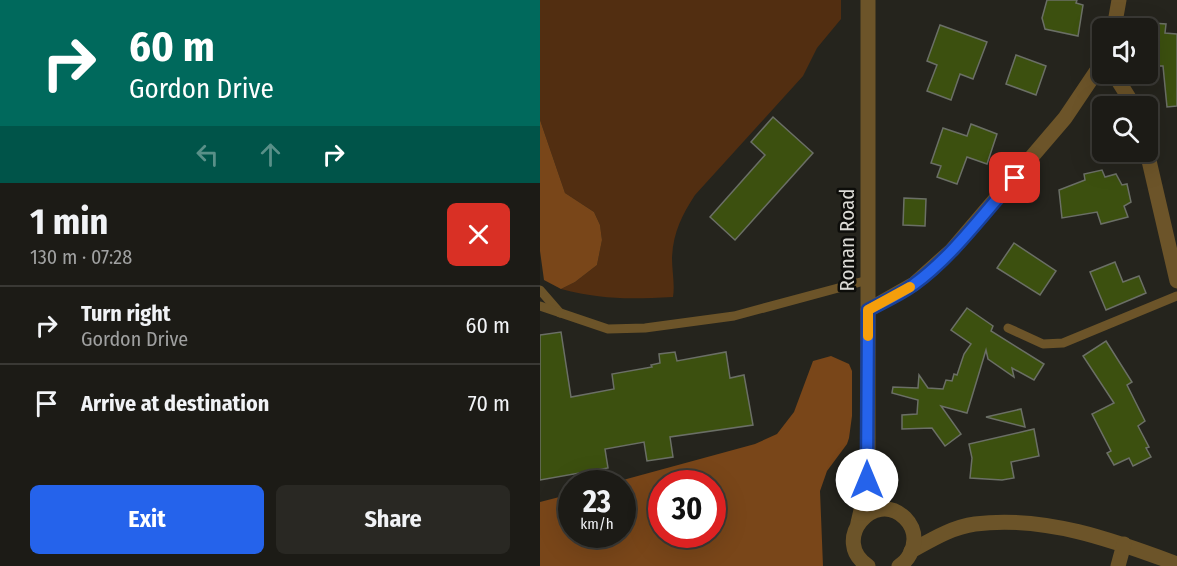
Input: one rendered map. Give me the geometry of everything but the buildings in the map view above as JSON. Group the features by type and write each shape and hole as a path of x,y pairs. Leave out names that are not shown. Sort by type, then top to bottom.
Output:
{"street":[{"name":"Ronan Road","path":"862,563 853,539 867,480 868,0"},
{"path":"1116,18 1119,0"},
{"path":"868,310 914,285 952,250 1065,118 1092,78"},
{"path":"1149,162 1177,281"},
{"path":"867,480 884,509"},
{"path":"858,523 866,515 884,509 940,535"},
{"path":"899,566 907,559 914,539 908,521"},
{"path":"911,551 940,535 974,524 1031,524 1084,533 1124,544 1177,564"},
{"path":"1118,566 1124,544"}],"lane":[{"path":"540,306 608,329 645,328 734,316 868,280"},
{"path":"540,290 561,314"},
{"path":"1008,328 1043,344 1063,343 1177,296"}],"shaded area":[{"path":"540,0 841,0 841,19 817,48 803,76 695,195 686,210 676,232 673,249 673,297 617,298 561,289 575,282 597,265 602,240 600,225 594,212 565,193 540,120"},
{"path":"540,120 565,193 594,212 600,225 602,240 597,265 575,282 561,289 544,280 540,251"},
{"path":"831,356 849,364 852,371 852,416 849,438 827,471 820,491 823,566 540,566 540,502 558,497 558,548 636,548 636,476 648,473 648,548 726,548 726,470 660,470 755,444 777,434 794,412 813,361"}],"slow traffic":[{"path":"868,336 868,310 910,287"}],"route":[{"path":"867,480 868,310 914,285 952,250 1015,178"}]}
